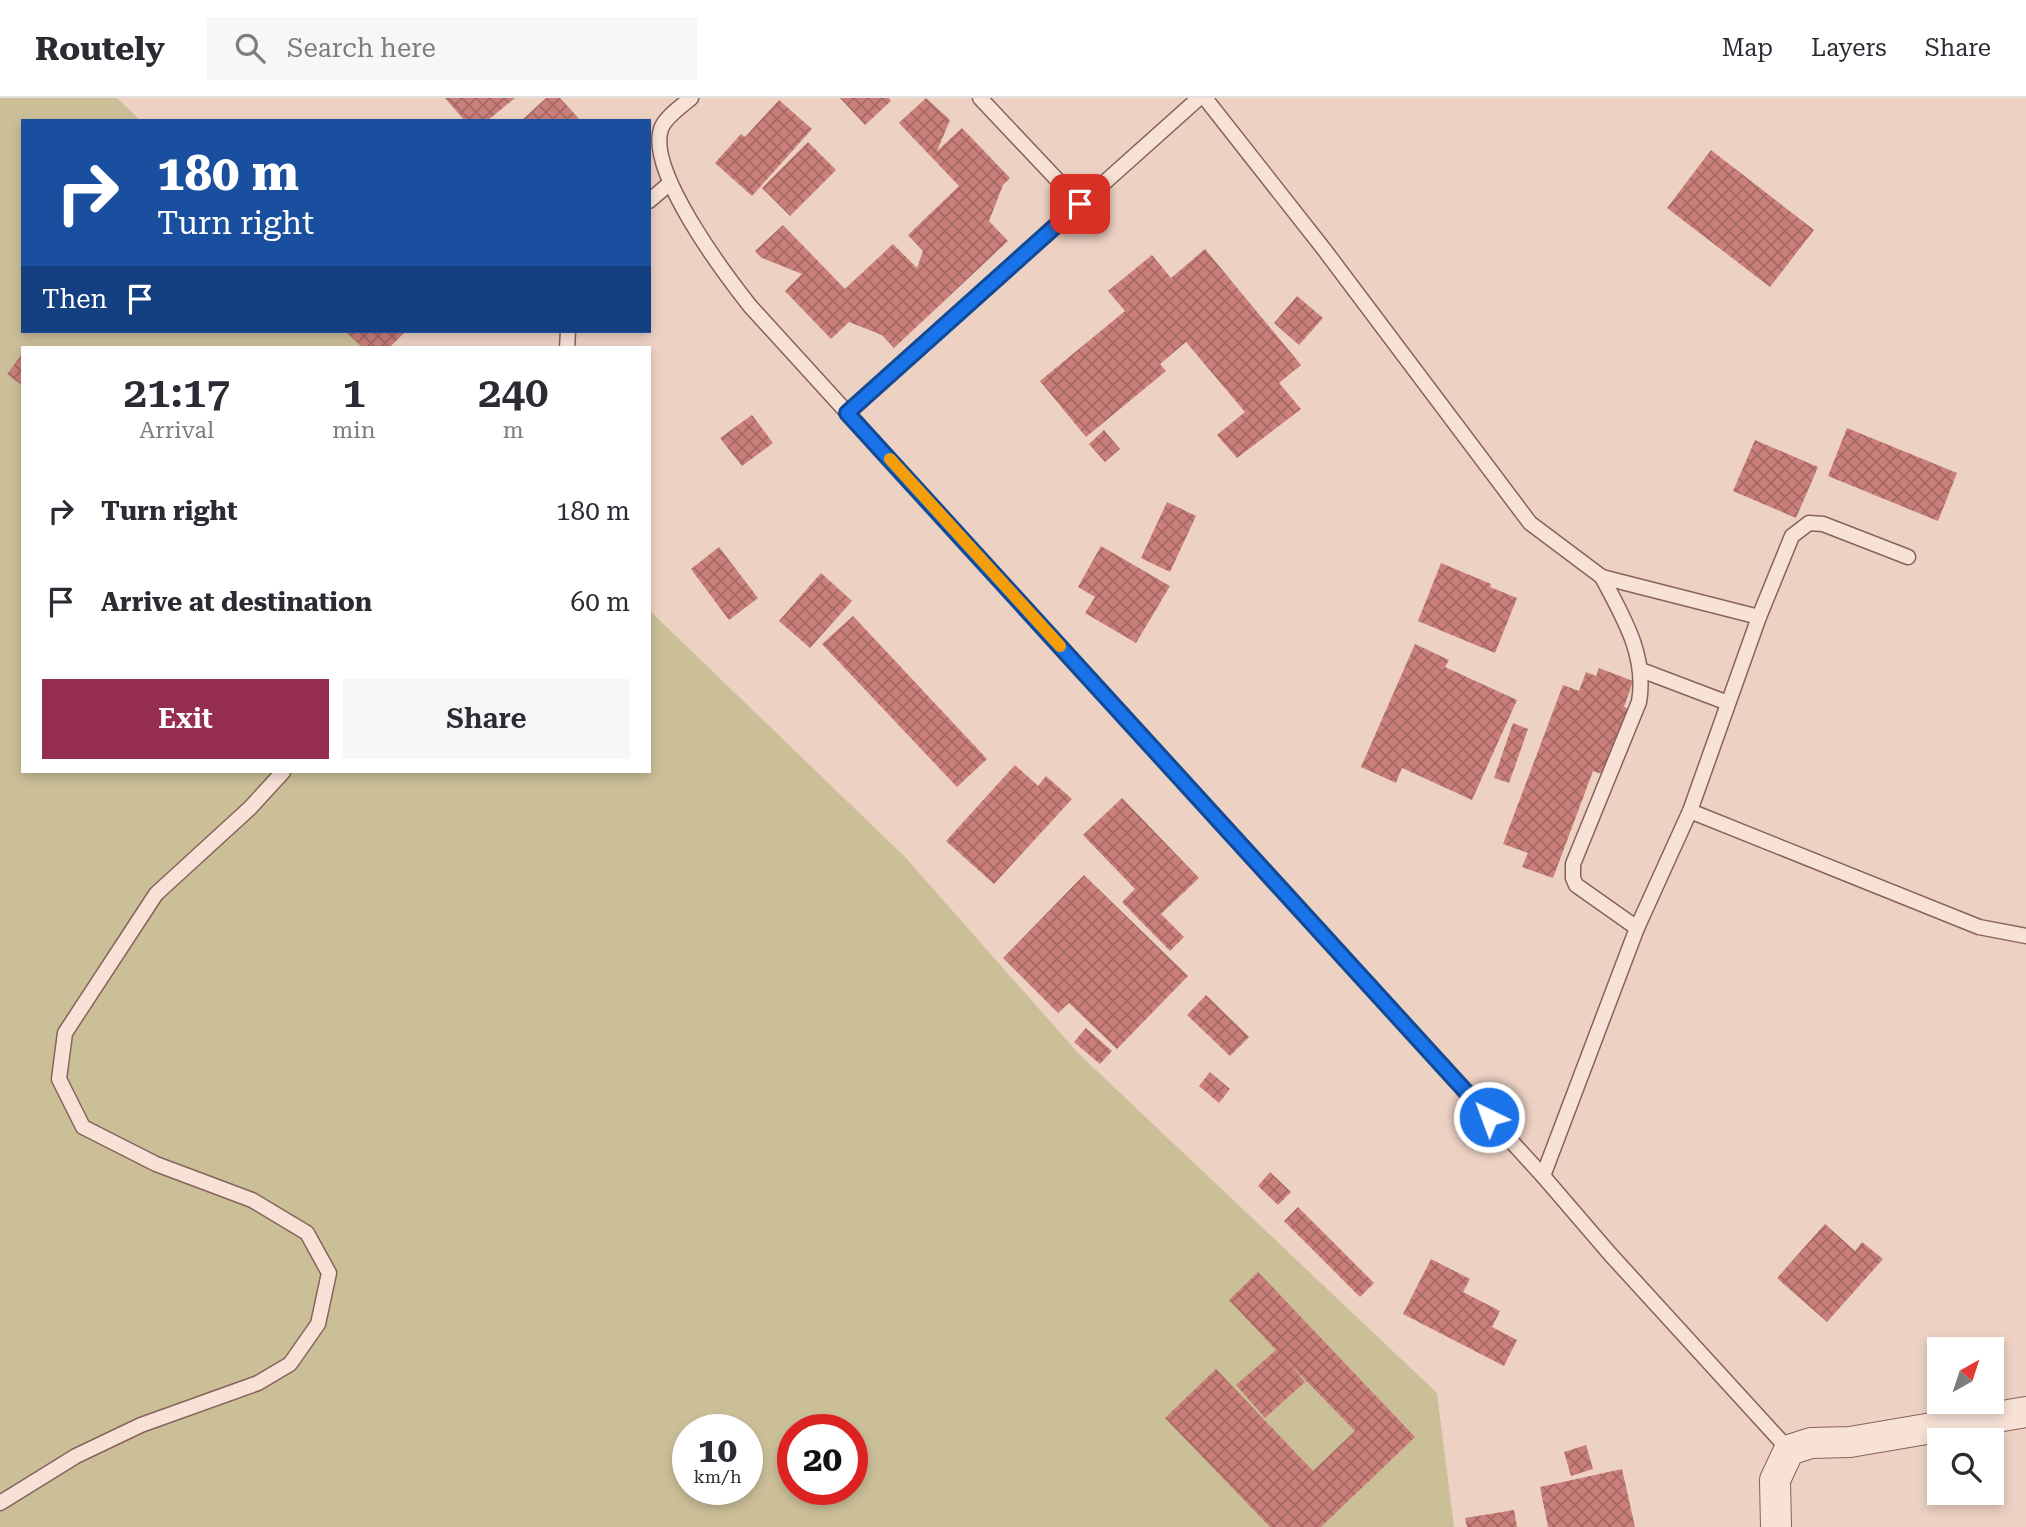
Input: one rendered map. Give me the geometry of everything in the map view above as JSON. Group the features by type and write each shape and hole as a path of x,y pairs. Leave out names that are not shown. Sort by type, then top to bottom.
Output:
{"street":[{"path":"1776,1527 1775,1480 1789,1450 1811,1443 1850,1442 2026,1412"}],"lane":[{"path":"691,98 676,110 661,129 661,149 669,184 713,258 750,306 1543,1175 1610,1254 1789,1450"},
{"path":"980,98 1080,204"},
{"path":"847,413 1199,98"},
{"path":"1205,98 1323,248 1530,523 1602,577 1759,617"},
{"path":"651,199 669,184"},
{"path":"1543,1175 1637,928 1690,811 1759,617 1792,536 1809,523 1824,524 1908,557"},
{"path":"1602,577 1629,629 1641,670 1639,702 1573,864 1573,878 1576,885 1637,928"},
{"path":"1641,670 1728,703"},
{"path":"0,1503 76,1457 141,1424 258,1383 290,1364 318,1324 329,1273 307,1233 252,1200 156,1164 83,1127 59,1079 65,1033 156,894 250,808 282,773"},
{"path":"1690,811 1979,927 2026,936"}],"shaded area":[{"path":"0,98 117,98 139,119 21,119 21,333 361,333 375,346 21,346 21,773 651,773 651,612 905,857 1079,1054 1437,1393 1454,1527 0,1527"}],"building":[{"path":"445,98 515,98 489,119 463,119"},
{"path":"546,98 560,98 579,119 523,119"},
{"path":"840,98 889,98 891,101 865,125"},
{"path":"926,98 950,120 937,151 962,128 1010,178 1003,185 989,221 1008,241 894,348 882,335 849,322 831,339 785,291 802,274 762,258 755,251 783,225 845,289 893,244 917,268 923,251 908,235 959,186 899,123"},
{"path":"779,100 812,129 752,196 715,163 741,134 745,137"},
{"path":"808,142 836,170 790,216 762,188"},
{"path":"1711,150 1814,230 1770,287 1667,208"},
{"path":"1205,249 1301,365 1279,383 1301,409 1237,458 1217,435 1245,412 1186,342 1160,364 1166,371 1086,437 1040,381 1125,311 1108,291 1152,255 1171,278"},
{"path":"1297,296 1323,318 1299,345 1274,323"},
{"path":"347,333 404,333 391,346 361,346"},
{"path":"21,356 21,384 7,374"},
{"path":"752,415 773,443 742,466 720,438"},
{"path":"1847,428 1957,473 1938,521 1828,476"},
{"path":"1104,430 1120,449 1105,462 1089,444"},
{"path":"1755,440 1818,467 1796,518 1733,491"},
{"path":"1167,502 1196,516 1170,572 1141,558"},
{"path":"1101,546 1170,586 1136,643 1085,613 1095,597 1078,587"},
{"path":"719,547 758,598 729,620 691,569"},
{"path":"1441,563 1517,598 1495,653 1418,621"},
{"path":"821,573 852,601 810,648 779,621"},
{"path":"853,616 987,759 957,787 822,644"},
{"path":"1415,644 1449,660 1445,667 1517,700 1472,800 1402,768 1396,783 1361,767"},
{"path":"1599,668 1633,681 1624,707 1633,711 1608,776 1593,771 1553,878 1522,867 1528,853 1503,844 1563,685 1579,691 1586,672 1596,676"},
{"path":"1513,723 1528,729 1509,783 1494,778"},
{"path":"1015,765 1038,786 1046,776 1072,799 994,884 946,841"},
{"path":"1122,798 1199,878 1161,914 1184,937 1170,951 1122,902 1135,889 1083,835"},
{"path":"1084,875 1188,976 1117,1049 1069,1003 1058,1013 1003,958"},
{"path":"1206,995 1249,1037 1230,1056 1187,1015"},
{"path":"1086,1028 1112,1051 1100,1064 1074,1042"},
{"path":"1210,1072 1230,1089 1219,1103 1199,1086"},
{"path":"1270,1172 1291,1192 1278,1205 1258,1186"},
{"path":"1298,1207 1374,1283 1360,1297 1284,1221"},
{"path":"1825,1224 1855,1251 1862,1242 1883,1259 1827,1322 1777,1278"},
{"path":"1431,1259 1470,1279 1463,1292 1500,1311 1492,1327 1517,1340 1504,1366 1403,1314"},
{"path":"1258,1272 1415,1437 1321,1527 1270,1527 1165,1418 1216,1369 1313,1471 1355,1431 1288,1362 1305,1382 1265,1418 1236,1385 1276,1350 1229,1300"},
{"path":"1586,1445 1593,1469 1571,1476 1564,1452"},
{"path":"1622,1469 1635,1527 1548,1527 1540,1487"},
{"path":"1514,1510 1517,1527 1467,1527 1465,1518"}],"slow traffic":[{"path":"890,459 1060,646"}],"route":[{"path":"1080,204 847,413 1489,1117"}]}
